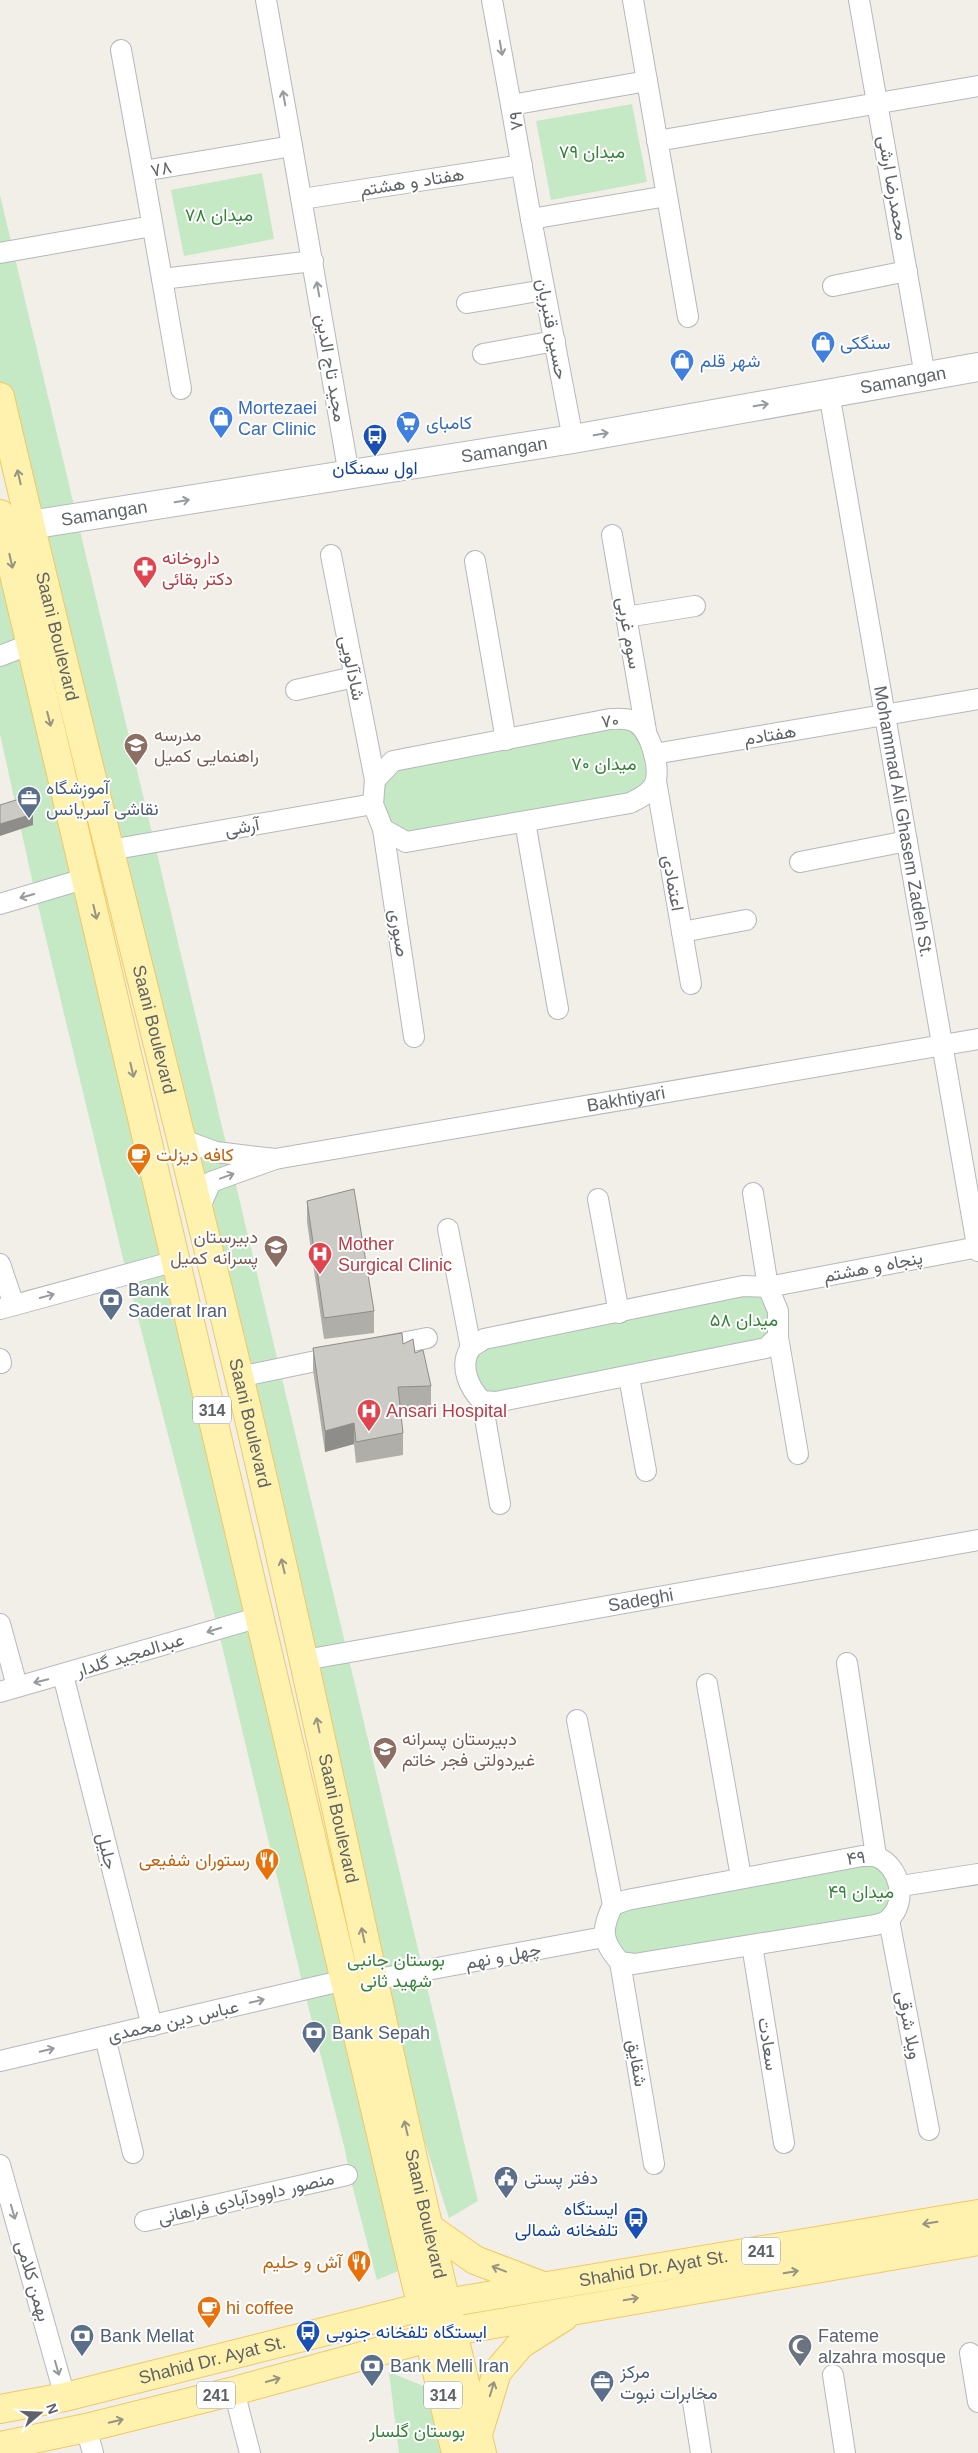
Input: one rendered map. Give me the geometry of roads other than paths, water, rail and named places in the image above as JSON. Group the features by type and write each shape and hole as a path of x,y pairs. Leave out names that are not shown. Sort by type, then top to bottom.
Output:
{"main road":[{"name":"Samangan","path":"11,522 349,475 573,439 978,367"},
{"name":"Saani Boulevard","path":"0,397 11,522 31,644 346,1980 442,2334 480,2444"},
{"name":"Saani Boulevard","path":"11,522 57,636 239,1377 304,1660 428,2227 435,2305"},
{"path":"31,644 57,636"},
{"path":"176,1261 208,1252"},
{"name":"Shahid Dr. Ayat St.","path":"0,2409 66,2397 435,2305 978,2214"},
{"path":"428,2227 475,2260 545,2287"},
{"name":"Shahid Dr. Ayat St.","path":"0,2446 90,2441 234,2391 442,2334 583,2308 978,2241"},
{"path":"480,2444 497,2372 521,2344 549,2324 583,2308"},
{"name":"Saani Boulevard","path":"442,2334 456,2453"}],"street":[{"path":"162,279 313,261 266,0"},
{"path":"492,0 511,105"},
{"path":"633,0 688,317"},
{"name":"محمدرضا ارشی","path":"859,0 925,376"},
{"path":"121,50 143,171"},
{"name":"۷۹","path":"531,219 511,105 647,81"},
{"path":"657,142 978,86"},
{"name":"۷۸","path":"181,389 143,171 292,146"},
{"name":"هفتاد و هشتم","path":"302,199 522,165"},
{"path":"531,219 667,196"},
{"name":"حسین قنبریان","path":"531,219 573,439"},
{"path":"0,253 152,226"},
{"name":"مجید تاج الدین","path":"313,261 349,475"},
{"path":"834,286 907,271"},
{"path":"467,303 544,290"},
{"path":"483,354 555,341"},
{"name":"Mohammad Ali Ghasem Zadeh St.","path":"829,393 978,1248"},
{"name":"سوم غربی","path":"612,535 646,731"},
{"name":"شادآلویی","path":"331,555 375,780"},
{"path":"475,561 506,740"},
{"path":"626,616 696,606"},
{"path":"0,656 31,644"},
{"path":"296,690 354,678"},
{"name":"هفتادم","path":"654,754 978,699"},
{"name":"۷۰","path":"375,780 393,761 610,719 631,720 646,731 654,754 656,781"},
{"path":"375,780 373,804 383,829 406,842 630,803 648,794 656,781"},
{"name":"اعتمادی","path":"656,781 690,984"},
{"name":"آرشی","path":"110,850 373,804"},
{"path":"525,822 558,1009"},
{"name":"صبوری","path":"383,829 414,1037"},
{"path":"800,862 907,841"},
{"path":"0,904 87,878"},
{"path":"682,932 746,920"},
{"name":"Bakhtiyari","path":"275,1159 978,1039"},
{"path":"180,1140 216,1152 275,1159"},
{"path":"198,1211 212,1182 275,1159"},
{"path":"752,1193 768,1287 778,1311 778,1337 798,1454"},
{"path":"598,1199 619,1313"},
{"path":"448,1229 471,1348 466,1360 466,1376 472,1391 482,1401 500,1504"},
{"name":"پنجاه و هشتم","path":"768,1287 978,1248"},
{"path":"0,1264 7,1307 176,1261"},
{"path":"471,1348 484,1340 743,1286 768,1287"},
{"path":"482,1401 496,1402 752,1352 766,1348 778,1337"},
{"path":"239,1377 427,1338"},
{"path":"629,1377 646,1471"},
{"name":"Sadeghi","path":"304,1660 978,1540"},
{"name":"عبدالمجید گلدار","path":"9,1689 63,1675 260,1616"},
{"path":"0,1624 9,1689"},
{"path":"847,1663 876,1856"},
{"name":"جلیل","path":"63,1675 152,2026"},
{"path":"707,1684 741,1877"},
{"path":"577,1720 613,1905 606,1920 604,1937 610,1952 620,1962 634,1964 875,1925 889,1920 897,1907 901,1886 978,1874"},
{"name":"۴۹","path":"613,1905 627,1900 741,1877 862,1856 876,1856 891,1866 901,1886"},
{"name":"ویلا شرقی","path":"889,1920 929,2130"},
{"name":"چهل و نهم","path":"373,1980 604,1937"},
{"name":"سعادت","path":"752,1945 784,2143"},
{"name":"شقایق","path":"620,1962 654,2164"},
{"name":"عباس دین محمدی","path":"0,2061 346,1980"},
{"path":"104,2037 133,2153"},
{"name":"بهمن کلامی","path":"0,2165 66,2397"},
{"name":"منصور داوودآبادی فراهانی","path":"145,2221 347,2175"},
{"path":"970,2353 978,2402"},
{"path":"833,2375 846,2453"},
{"path":"234,2391 250,2453"},
{"path":"692,2402 701,2453"}],"place":[{"name":"سنگکی","path":"823,364"},
{"name":"شهر قلم","path":"682,382"},
{"name":"Mortezaei Car Clinic","path":"221,439"},
{"name":"کامبای","path":"408,444"},
{"name":"اول سمنگان","path":"375,457"},
{"name":"داروخانه دکتر بقائی","path":"145,589"},
{"name":"مدرسه راهنمایی کمیل","path":"136,766"},
{"name":"آموزشگاه نقاشی آسریانس","path":"29,819"},
{"name":"کافه دیزلت","path":"139,1176"},
{"name":"دبیرستان پسرانه کمیل","path":"276,1268"},
{"name":"Mother Surgical Clinic","path":"320,1275"},
{"name":"Bank Saderat Iran","path":"111,1321"},
{"name":"Ansari Hospital","path":"369,1432"},
{"name":"دبیرستان پسرانه غیردولتی فجر خاتم","path":"385,1770"},
{"name":"رستوران شفیعی","path":"267,1881"},
{"name":"Bank Sepah","path":"314,2054"},
{"name":"دفتر پستی","path":"506,2199"},
{"name":"ایستگاه تلفخانه شمالی","path":"636,2240"},
{"name":"آش و حلیم","path":"359,2283"},
{"name":"hi coffee","path":"209,2329"},
{"name":"ایستگاه تلفخانه جنوبی","path":"308,2353"},
{"name":"Bank Mellat","path":"82,2357"},
{"name":"Fateme alzahra mosque","path":"800,2367"},
{"name":"Bank Melli Iran","path":"372,2387"},
{"name":"مرکز مخابرات نبوت","path":"602,2403"}],"park label":[{"name":"میدان ۷۹","path":"592,152"},
{"name":"میدان ۷۸","path":"219,215"},
{"name":"میدان ۷۰","path":"604,764"},
{"name":"میدان ۵۸","path":"744,1320"},
{"name":"میدان ۴۹","path":"861,1892"},
{"name":"بوستان جانبی شهید ثانی","path":"396,1970"},
{"name":"بوستان گلسار","path":"417,2431"}]}
